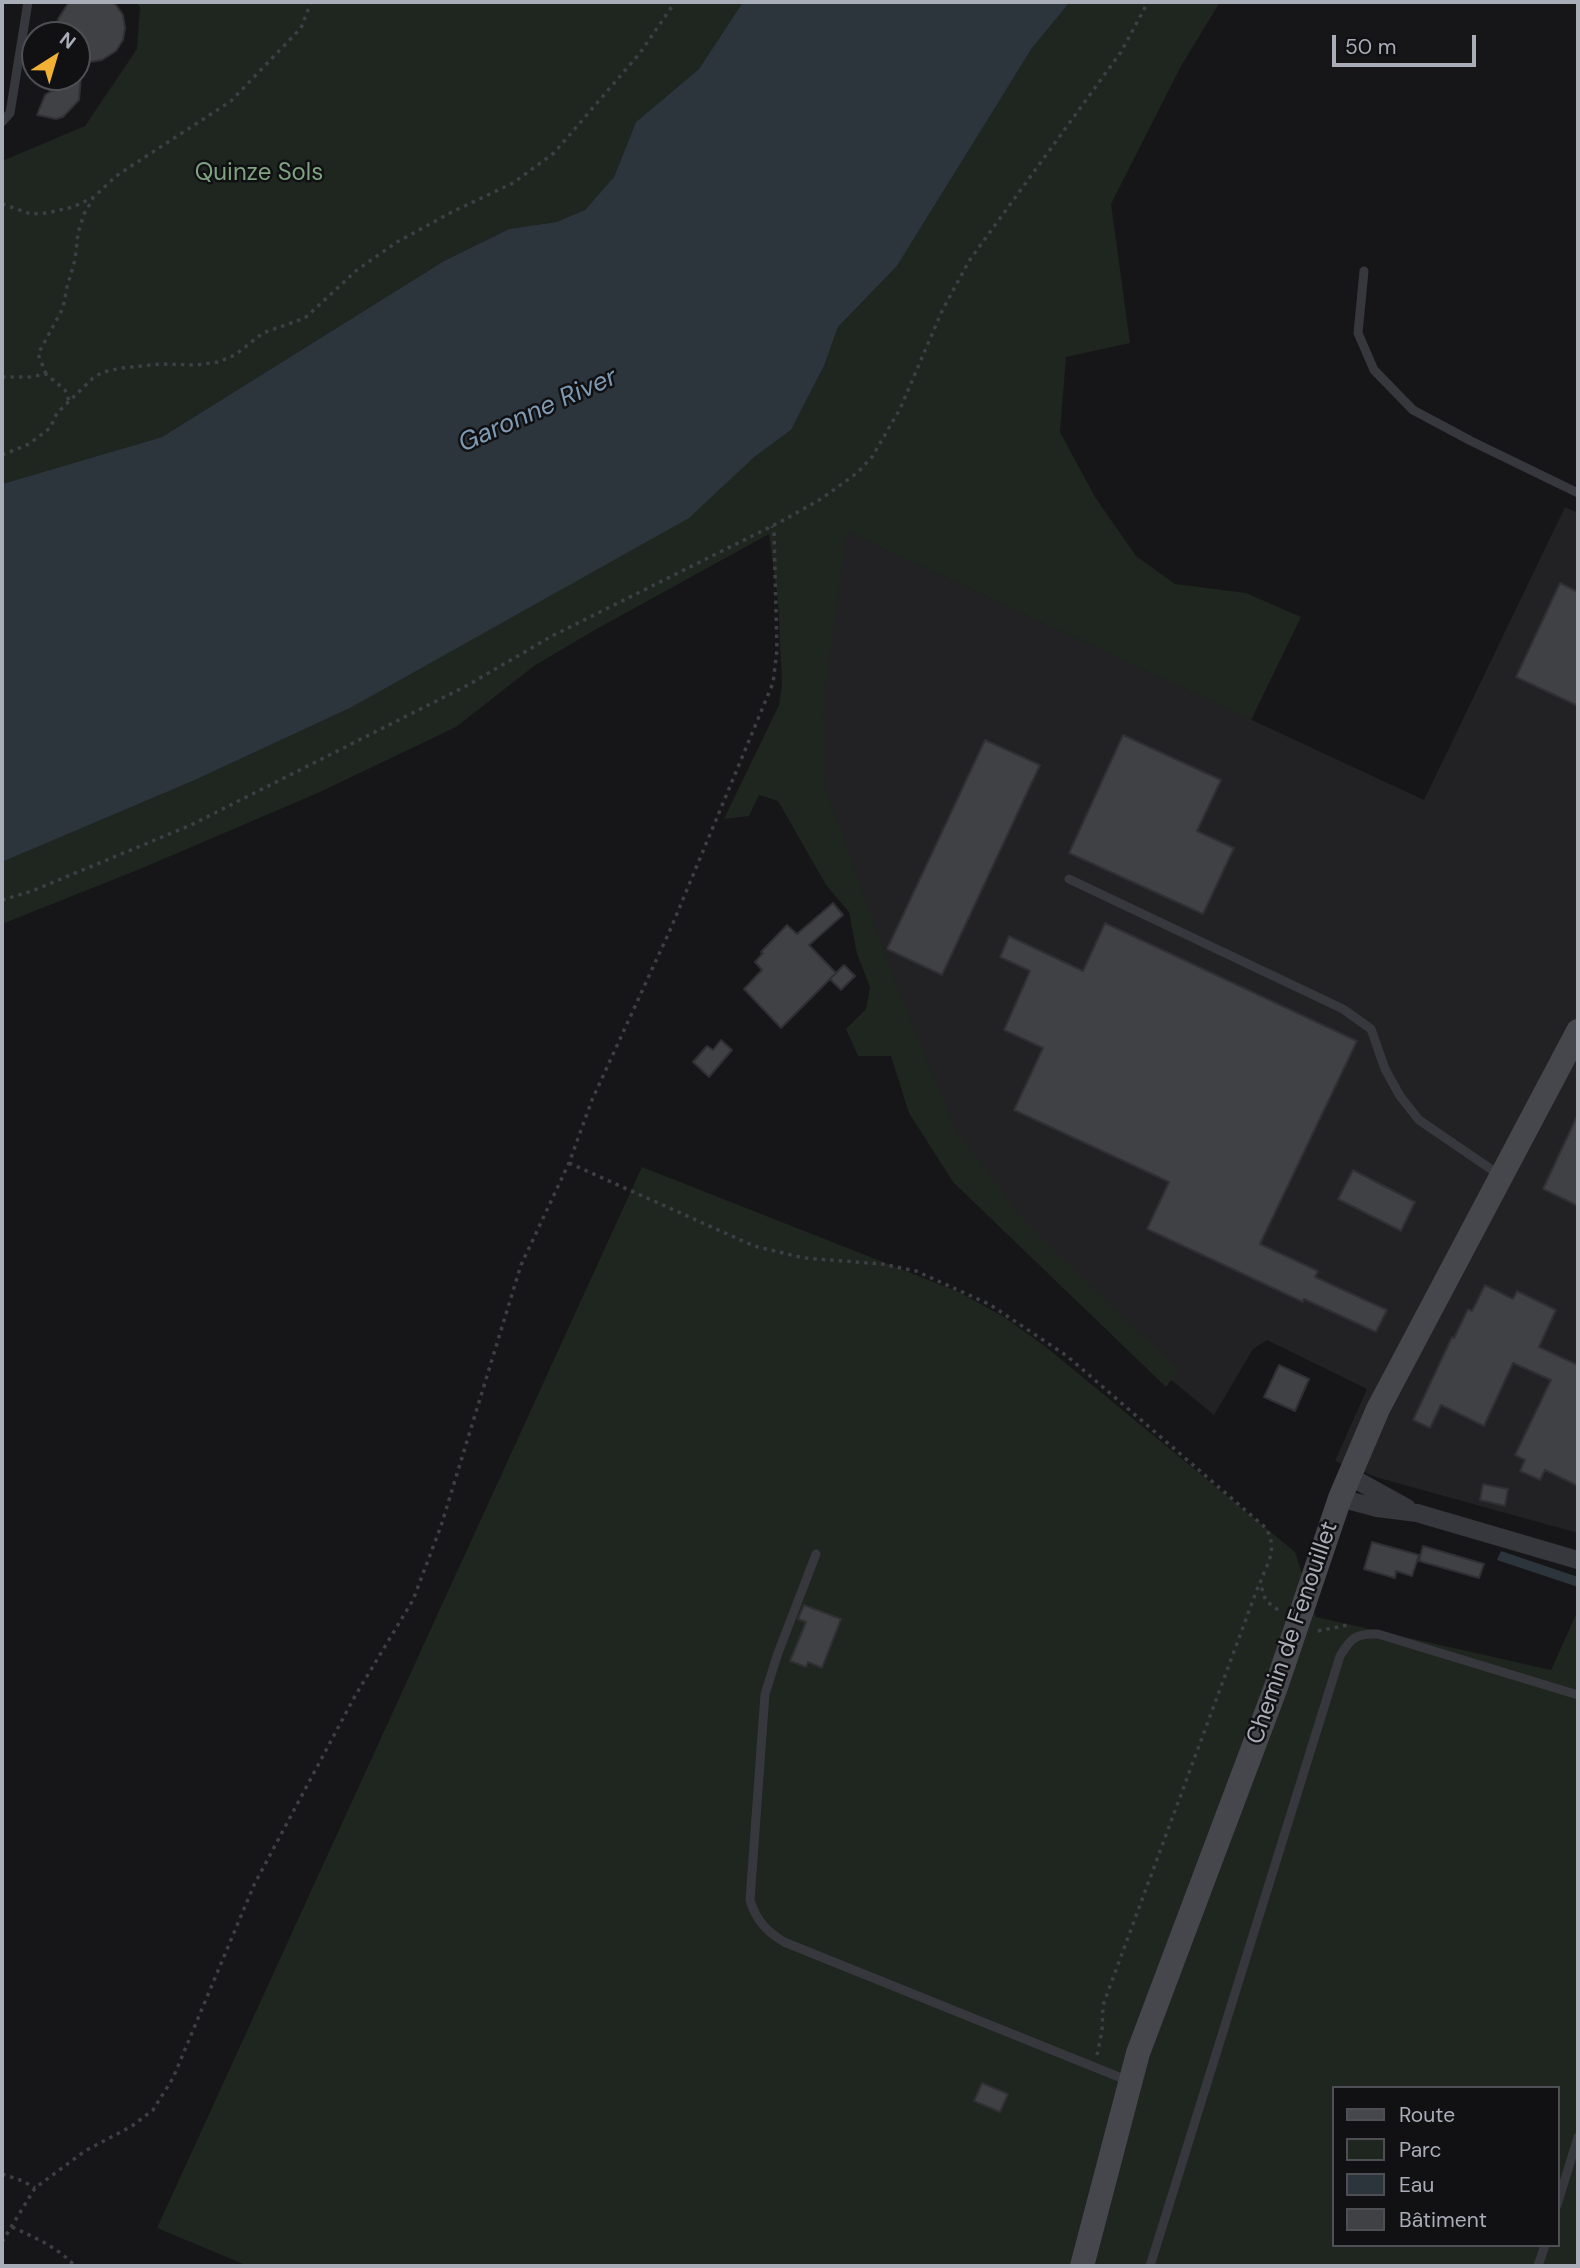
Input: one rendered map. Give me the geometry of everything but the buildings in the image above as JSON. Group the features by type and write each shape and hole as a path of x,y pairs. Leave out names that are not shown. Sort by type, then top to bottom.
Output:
{"street":[{"name":"Chemin de Fenouillet","path":"1082,2266 1138,2053 1276,1687 1344,1488 1378,1409 1578,1031"},
{"path":"1344,1488 1377,1508 1417,1513 1578,1559"}],"lane":[{"path":"2,122 10,113 28,2"},
{"path":"1364,271 1358,333 1374,370 1412,410 1578,493"},
{"path":"1069,878 1343,1009 1371,1028 1385,1069 1400,1096 1419,1120 1501,1176"},
{"path":"816,1554 765,1694 750,1900 755,1915 767,1931 784,1942 1130,2082"},
{"path":"1150,2266 1340,1656 1349,1641 1364,1633 1378,1634 1578,1695"},
{"path":"1559,2199 1578,2137"},
{"path":"1538,2266 1544,2247"}],"path":[{"path":"69,401 65,390 46,374 38,354 63,308 75,261 78,233 84,214 94,197 116,176 231,101 300,28 312,2"},
{"path":"2,455 29,444 50,428 57,413 93,378 103,372 160,364 196,365 218,362 235,355 263,332 305,318 357,270 397,242 513,183 554,153 640,53 675,2"},
{"path":"2,900 32,891 191,825 468,685 552,636 772,526 821,499 857,473 886,437 917,373 942,311 969,261 1121,52 1148,2"},
{"path":"2,204 31,214 47,213 94,197"},
{"path":"2,377 46,374"},
{"path":"2,2242 35,2189 85,2151 132,2126 153,2110 173,2078 254,1885 355,1696 413,1600 441,1526 521,1265 569,1163 592,1100 671,928 773,682 777,650 772,526"},
{"path":"569,1163 754,1246 804,1258 882,1264 916,1271 989,1304 1067,1356 1266,1528 1273,1540 1273,1549 1103,2005 1102,2031 1094,2067"},
{"path":"1260,1583 1266,1601 1283,1613"},
{"path":"2,2174 23,2181 35,2189"},
{"path":"12,2227 45,2242 65,2255 75,2266"}],"shaded area":[{"path":"1565,507 1578,513 1578,1533 1379,1478 1335,1461 1367,1389 1267,1340 1253,1349 1214,1415 1131,1347 938,1150 786,719 809,514 1424,800"}],"green space":[{"name":"Quinze Sols","path":"136,2 743,2 699,69 636,122 614,177 585,210 556,222 509,229 444,261 162,437 2,484 2,161 85,126 137,49 140,7"},
{"path":"1070,2 1220,2 1181,66 1111,204 1130,343 1066,357 1060,432 1095,497 1136,556 1175,584 1246,593 1301,617 1251,720 847,532 823,703 825,787 895,982 955,1129 1026,1223 1178,1370 1166,1387 953,1182 909,1113 891,1056 858,1056 846,1029 866,1009 870,987 857,954 849,912 826,885 778,801 759,795 749,816 724,819 779,705 782,684 778,601 769,534 534,666 456,727 320,792 140,869 2,924 2,862 195,780 350,708 753,458 791,430 824,366 838,327 897,266 1032,48"},
{"path":"642,1167 959,1292 1004,1317 1046,1347 1295,1552 1316,1617 1551,1670 1578,1610 1578,2266 248,2266 157,2228"}],"water":[{"name":"Garonne River","path":"743,2 1070,2 1032,48 897,266 838,327 824,366 791,430 753,458 689,518 350,708 195,780 2,862 2,484 162,437 444,261 509,229 556,222 585,210 614,177 636,122 699,69"},
{"path":"1501,1551 1578,1577 1578,1587 1497,1560"}]}
